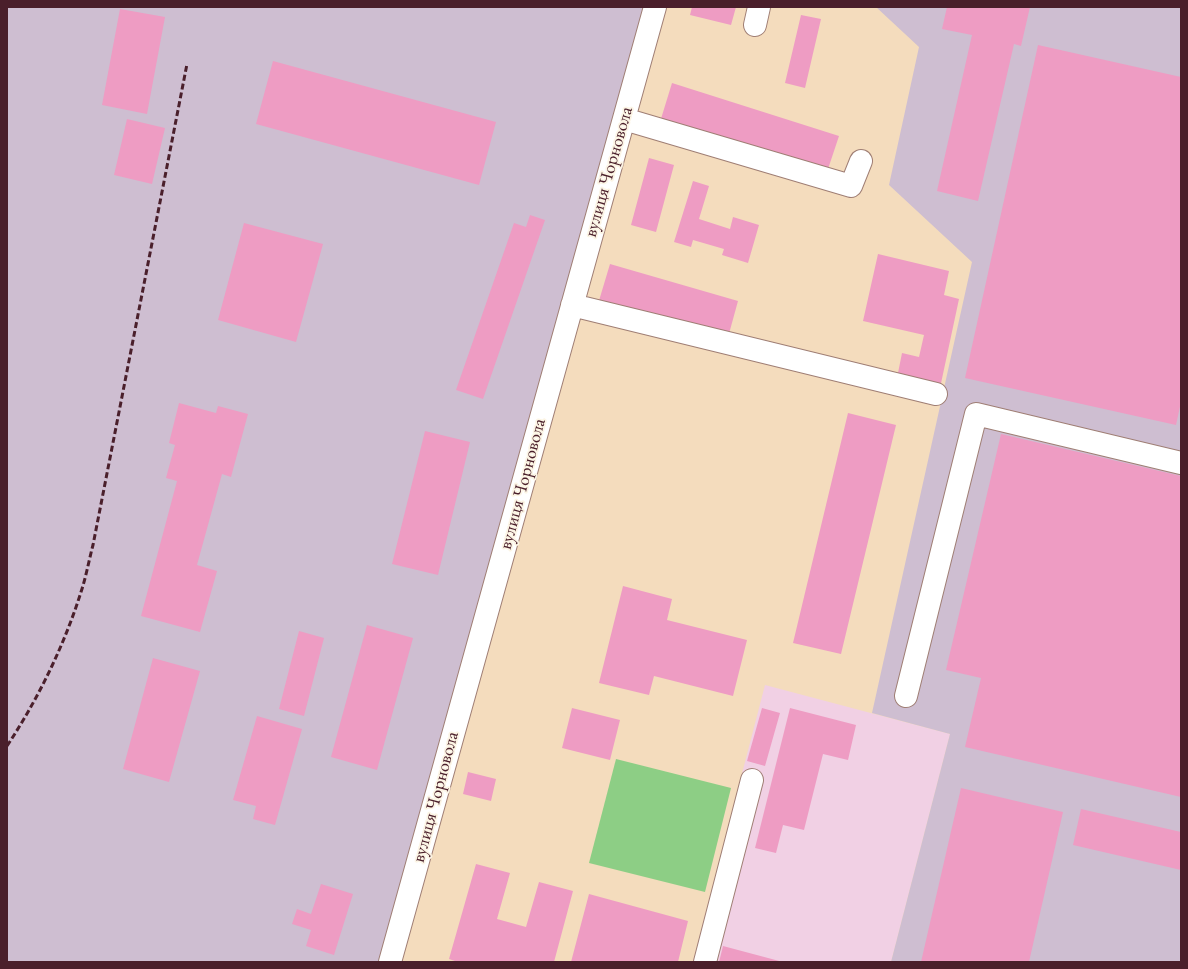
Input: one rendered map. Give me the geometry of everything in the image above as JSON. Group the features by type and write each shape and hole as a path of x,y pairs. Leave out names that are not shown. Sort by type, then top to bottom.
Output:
{"street":[{"name":"вулиця Чорновола","path":"390,962 655,7"},
{"path":"624,119 852,186 861,161"},
{"path":"572,305 936,394"},
{"path":"906,696 976,414 1181,463"},
{"path":"705,962 752,780"}],"shaded area":[{"path":"7,7 645,7 380,962 7,962"},
{"path":"876,7 1181,7 1181,962 891,962 950,734 872,713 972,262 889,185 919,47"},
{"path":"765,685 950,734 891,962 693,962"}],"green space":[{"path":"616,759 731,788 705,892 589,863"}],"building":[{"path":"692,7 736,7 731,25 690,15"},
{"path":"947,7 1030,7 1021,46 1014,44 978,201 937,191 972,35 942,29"},
{"path":"120,9 165,17 147,114 102,105"},
{"path":"801,15 821,19 805,88 785,83"},
{"path":"1038,45 1181,77 1181,402 1176,425 965,378"},
{"path":"273,61 496,122 479,185 256,124"},
{"path":"672,83 839,136 826,175 660,122"},
{"path":"127,119 165,128 152,184 114,175"},
{"path":"649,158 674,165 656,232 631,225"},
{"path":"693,181 709,186 699,219 730,229 733,217 759,225 748,263 722,255 724,249 693,240 691,247 674,242"},
{"path":"530,215 545,220 483,399 456,390 514,223 526,227"},
{"path":"244,223 323,244 296,342 218,320"},
{"path":"878,254 949,271 944,295 959,299 940,388 897,378 902,353 919,357 924,335 863,321"},
{"path":"610,264 738,301 727,341 598,304"},
{"path":"179,403 216,413 218,406 248,414 231,477 222,474 197,565 217,571 200,632 141,616 177,481 166,478 175,445 169,443"},
{"path":"848,413 896,425 841,654 793,643"},
{"path":"425,431 470,442 438,575 392,564"},
{"path":"1001,434 1181,476 1181,797 965,747 981,678 946,670"},
{"path":"623,586 672,599 667,620 747,640 733,696 654,676 649,695 599,683"},
{"path":"367,625 413,638 377,770 331,757"},
{"path":"299,631 324,638 304,716 279,709"},
{"path":"153,658 200,671 169,782 123,769"},
{"path":"572,708 620,720 610,760 562,748"},
{"path":"762,708 780,713 765,766 747,761"},
{"path":"790,708 856,725 848,760 823,754 804,830 783,825 776,853 755,848"},
{"path":"257,716 302,729 275,825 253,819 256,806 233,800"},
{"path":"468,772 496,779 491,801 463,794"},
{"path":"961,788 1063,812 1029,962 921,962"},
{"path":"1081,809 1181,832 1181,870 1073,845"},
{"path":"476,864 510,873 497,919 526,927 539,882 573,891 554,962 458,962 449,959"},
{"path":"321,884 353,894 334,955 306,946 311,930 292,924 297,909 311,914"},
{"path":"589,894 688,921 678,962 571,962"},
{"path":"723,946 783,962 719,962"}],"railway":[{"path":"7,746 40,691 49,672 67,632 84,580 93,545 187,64"}]}
